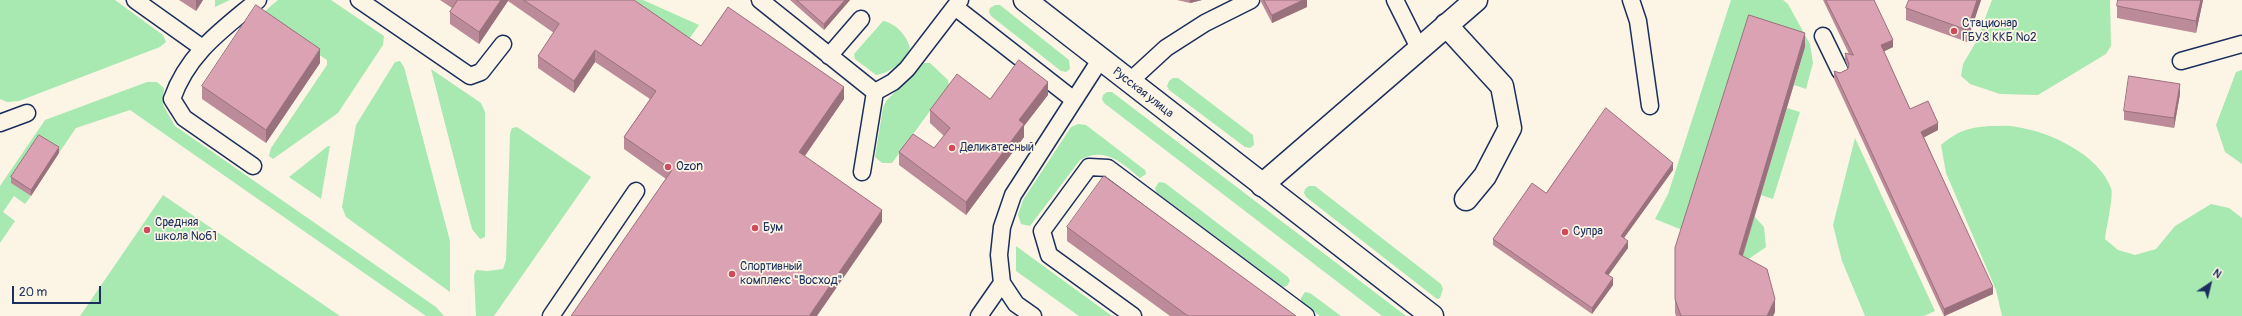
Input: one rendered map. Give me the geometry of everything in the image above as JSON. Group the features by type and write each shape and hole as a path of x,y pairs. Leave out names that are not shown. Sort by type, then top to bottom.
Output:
{"main road":[{"name":"Русская улица","path":"1025,0 1100,60 1432,316"},
{"path":"1262,185 1476,0"},
{"path":"1446,25 1502,86 1510,128 1485,176 1466,199"}],"lane":[{"path":"135,0 202,47"},
{"path":"253,166 184,118 172,99 179,80 202,47 258,0"},
{"path":"359,0 470,76 481,72 503,44"},
{"path":"760,0 875,92"},
{"path":"1129,82 1166,48 1205,23 1251,0"},
{"path":"1395,0 1419,48"},
{"path":"1631,0 1638,21 1650,106"},
{"path":"875,92 893,82 908,69 957,4 1074,100"},
{"path":"829,56 861,19"},
{"path":"1823,36 1840,71"},
{"path":"2181,61 2242,44"},
{"path":"1033,316 1016,304 1002,283 999,255 1002,227 1013,195 1100,60"},
{"path":"862,172 875,92"},
{"path":"0,123 27,113"},
{"path":"1132,316 1049,255 1042,231 1089,167 1108,168 1306,316"},
{"path":"551,316 636,191"},
{"path":"979,316 1002,283"}],"green space":[{"path":"0,0 115,0 163,35 166,42 160,47 19,101 7,102 0,99"},
{"path":"215,0 230,0 215,7"},
{"path":"278,0 331,0 384,36 383,45 338,113 273,159 269,156 271,148 327,65 327,60 265,19 265,11"},
{"path":"636,0 643,0 699,25 684,46 630,9"},
{"path":"1731,0 1783,0 1788,4 1810,44 1813,63 1806,89 1794,85 1805,47 1685,231 1655,219 1668,194"},
{"path":"1992,0 2110,0 2111,46 2106,54 2038,95 2000,94 1970,84 1961,76 1963,64 1976,42"},
{"path":"995,5 1000,5 1069,60 1070,69 1066,72 1061,71 991,16 989,12 990,8"},
{"path":"883,21 892,24 904,35 910,48 904,58 896,66 886,72 876,75 855,59 854,54"},
{"path":"400,61 404,67 450,241 450,292 346,217 342,207 356,125 395,62"},
{"path":"924,63 930,63 948,80 949,85 892,163 882,163 875,157 883,108 886,101"},
{"path":"431,69 481,103 485,112 485,237 480,239 472,229"},
{"path":"2242,70 2242,164 2225,152 2216,125 2236,72"},
{"path":"1173,78 1178,78 1253,135 1254,145 1250,148 1245,147 1169,90 1167,86 1169,81"},
{"path":"147,82 157,82 164,88 163,105 175,126 436,307 444,316 426,316 130,110 76,128 59,153 39,141 11,182 31,196 25,204 14,196 3,212 15,221 0,243 0,186 45,120"},
{"path":"1107,92 1112,92 1406,316 1382,316 1104,103 1102,99 1103,95"},
{"path":"1787,108 1800,112 1773,199 1761,195"},
{"path":"1078,124 1086,125 1145,170 1146,174 1140,178 1113,158 1097,155 1089,156 1080,160 1030,226 1021,224 1018,215 1023,200 1071,127"},
{"path":"1989,126 2014,126 2044,134 2072,147 2095,165 2105,176 2112,192 2105,239 2118,250 2135,255 2156,249 2175,226 2211,204 2229,208 2242,218 2242,316 2002,316 1996,290 1946,173 1941,145 1963,131"},
{"path":"517,127 591,177 494,316 476,316 474,275 476,270 487,271 503,269 506,260 510,134 512,128"},
{"path":"1855,138 1935,311 1924,316 1865,316 1842,261 1833,225"},
{"path":"328,146 330,146 321,199 289,177"},
{"path":"1159,182 1165,183 1288,277 1290,281 1287,286 1283,287 1156,192 1155,188"},
{"path":"1309,186 1315,186 1441,284 1443,289 1440,298 1437,299 1306,197 1304,193 1305,189"},
{"path":"163,195 340,316 80,316"},
{"path":"1754,216 1764,227 1766,247 1740,265"},
{"path":"1016,246 1112,316 1079,316 1016,271"},
{"path":"1305,292 1310,293 1341,316 1320,316 1301,302 1301,298"}],"building":[{"path":"458,0 501,0 479,32 450,12"},
{"path":"524,0 634,0 701,46 728,7 844,87 799,152 882,210 809,316 571,316 672,170 624,137 656,91 595,50 574,81 538,56 559,24"},
{"path":"797,0 845,0 824,24"},
{"path":"1264,0 1303,0 1272,15"},
{"path":"1826,0 1874,0 1893,40 1881,45 1910,109 1928,101 1938,123 1921,132 1993,287 1944,309 1834,71 1840,73 1848,69 1849,64 1845,53 1853,55"},
{"path":"1909,0 1977,0 1967,30 1906,8"},
{"path":"2118,0 2201,0 2196,21 2117,6"},
{"path":"256,5 320,49 266,130 202,86"},
{"path":"1749,15 1805,33 1739,254 1767,269 1775,299 1767,316 1681,316 1675,299 1675,248"},
{"path":"1019,60 1048,82 1019,120 1024,124 966,202 899,152 913,134 934,148 950,128 930,110 957,74 990,99"},
{"path":"2129,76 2180,84 2174,118 2124,111"},
{"name":"Супра","path":"1606,108 1673,163 1621,236 1628,241 1605,273 1613,278 1592,308 1493,239 1532,183 1546,193"},
{"path":"39,135 59,147 31,190 11,177"},
{"path":"1104,176 1296,316 1188,316 1067,227"}],"place":[{"name":"Стационар ГБУЗ ККБ №2","path":"1954,31"},
{"name":"Деликатесный","path":"952,148"},
{"name":"Ozon","path":"668,167"},
{"name":"Бум","path":"755,228"},
{"name":"Средняя школа №61","path":"147,230"},
{"name":"Супра","path":"1565,232"},
{"name":"Спортивный комплекс \"Восход\"","path":"732,274"}]}
